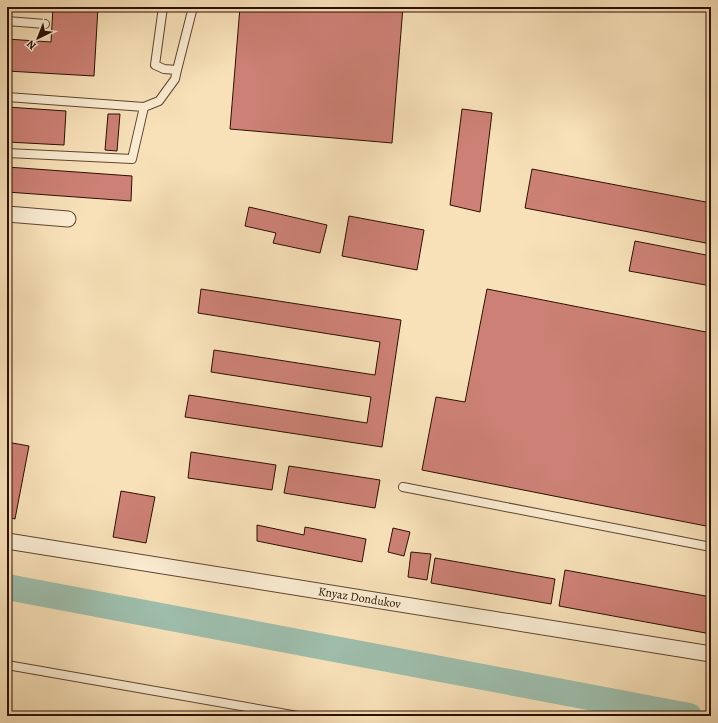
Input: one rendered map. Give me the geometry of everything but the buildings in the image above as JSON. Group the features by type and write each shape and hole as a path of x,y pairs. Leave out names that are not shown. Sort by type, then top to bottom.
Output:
{"street":[{"path":"7,214 68,219"},
{"name":"Knyaz Dondukov","path":"7,541 711,654"}],"lane":[{"path":"163,7 155,65 164,69 177,70"},
{"path":"7,97 144,107 159,101 175,79 193,7"},
{"path":"7,21 45,24"},
{"path":"7,153 132,159 144,107"},
{"path":"403,487 711,547"},
{"path":"7,665 298,716"}],"waterway":[{"path":"7,587 689,716"}]}
